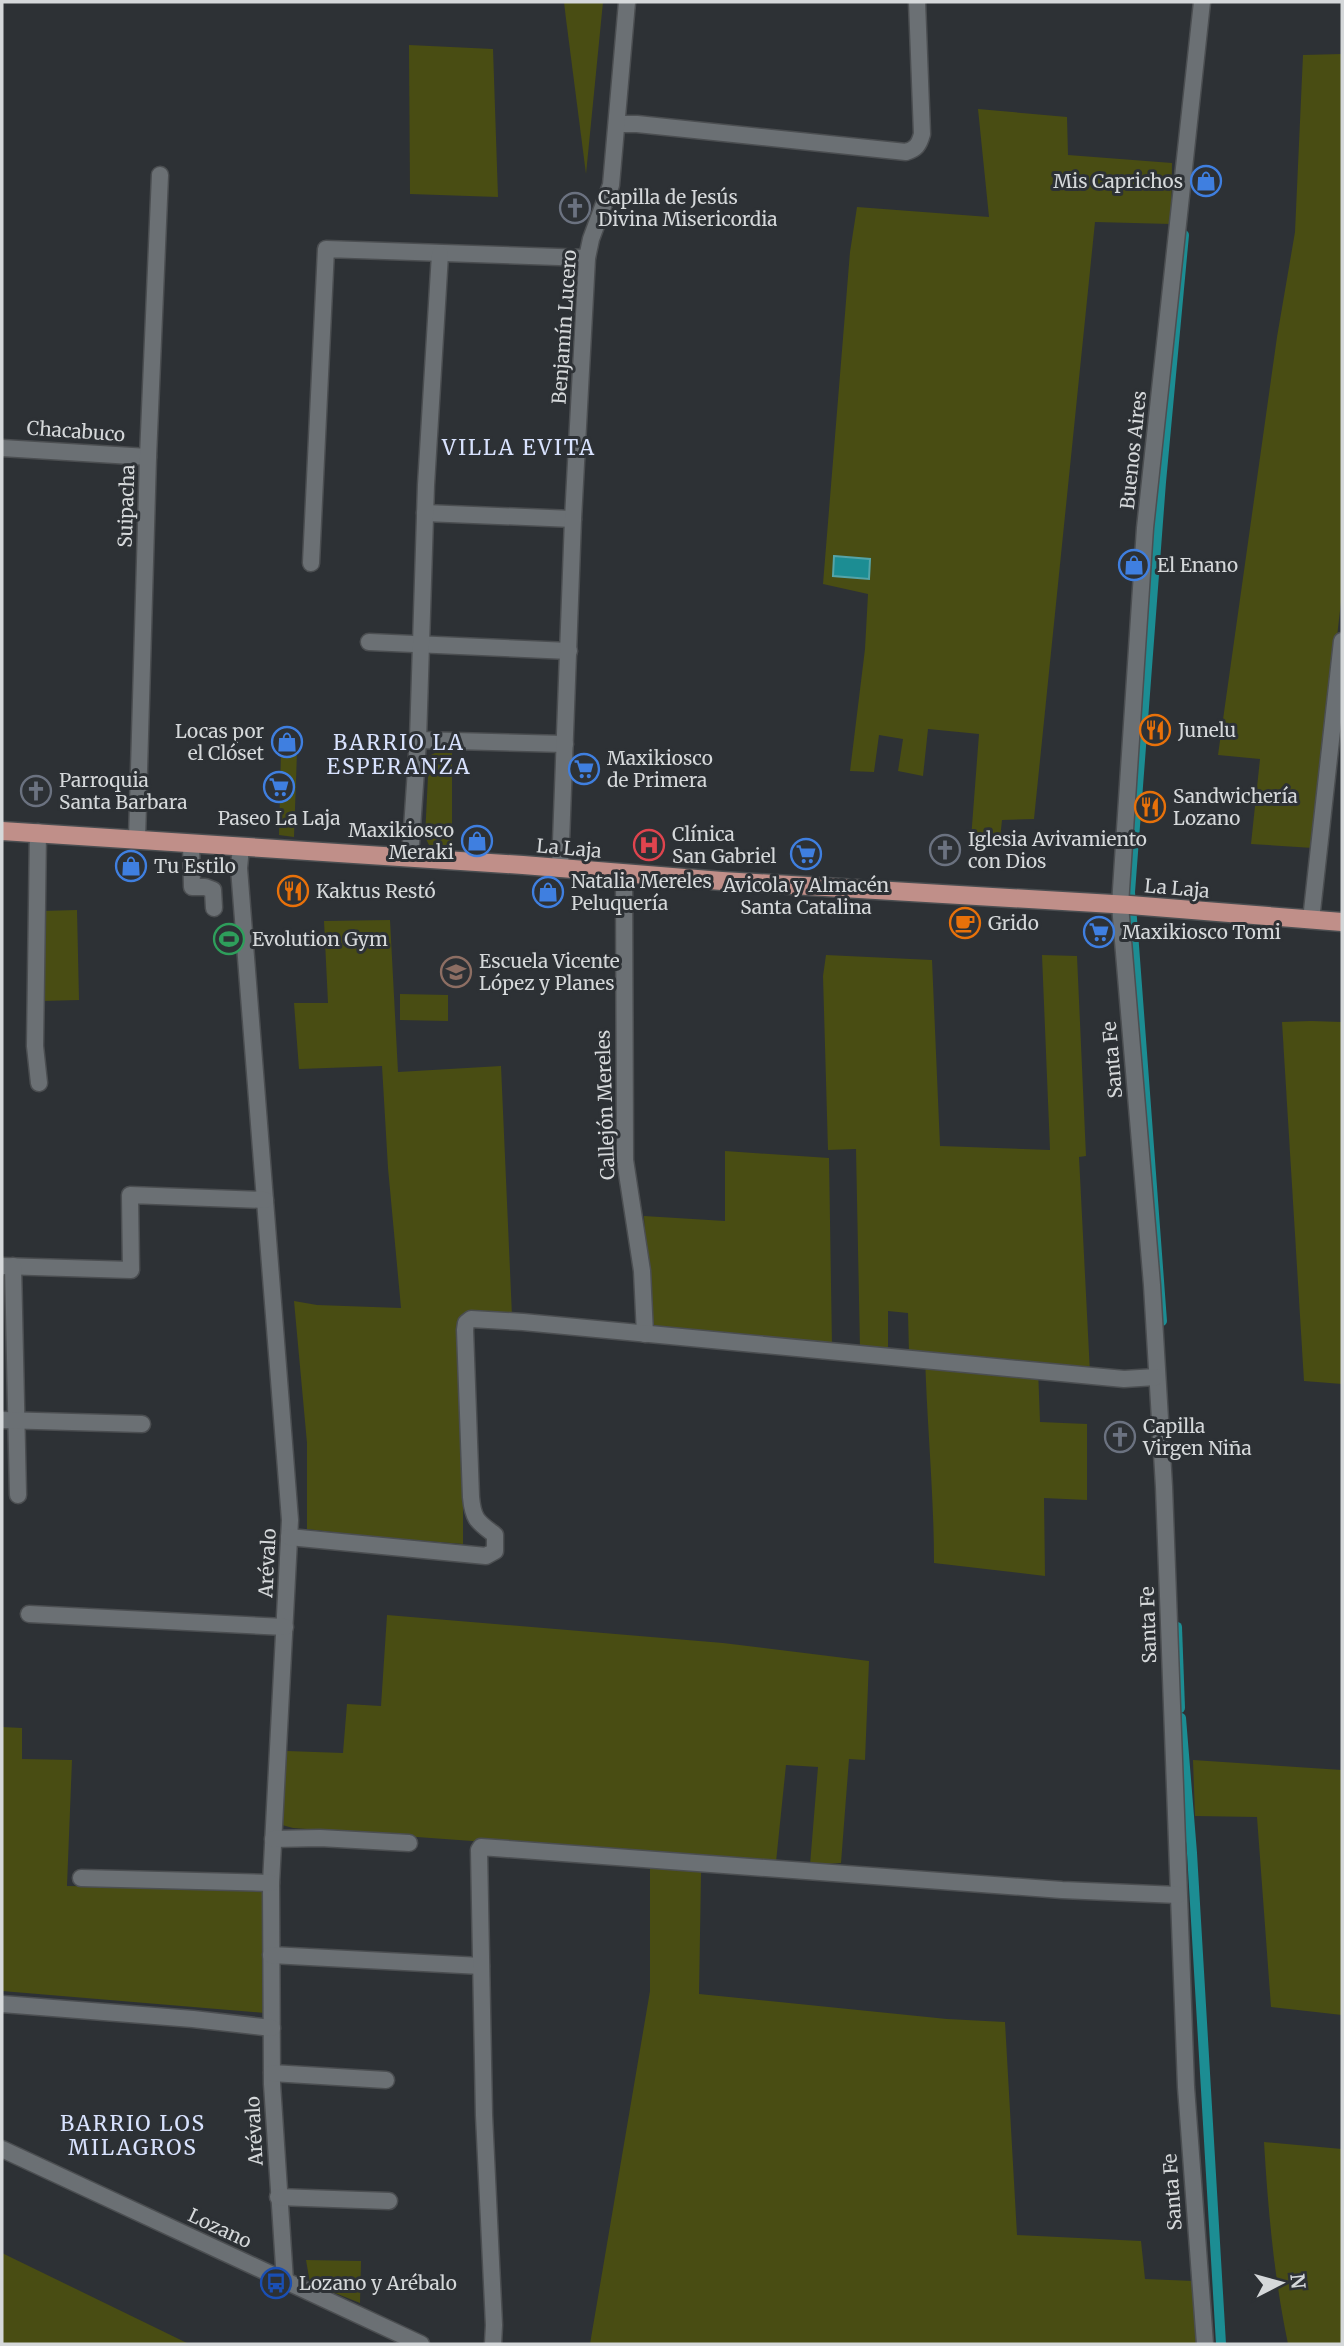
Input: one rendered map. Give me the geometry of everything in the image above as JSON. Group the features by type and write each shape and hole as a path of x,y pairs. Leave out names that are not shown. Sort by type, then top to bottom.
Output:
{"main road":[{"name":"La Laja","path":"2,831 1127,905 1342,922"}],"street":[{"name":"Benjamín Lucero","path":"560,869 573,519 587,258 591,239 611,186 627,2"},
{"path":"618,124 906,152 914,150 920,143 922,134 917,2"},
{"name":"Buenos Aires","path":"1127,905 1146,528 1202,2"},
{"name":"Suipacha","path":"137,839 148,457 160,175"},
{"path":"311,563 326,249 587,258"},
{"path":"410,858 418,740 425,513 440,254"},
{"name":"Chacabuco","path":"2,448 148,457"},
{"path":"425,513 573,519"},
{"path":"1311,920 1342,641"},
{"path":"369,642 569,651"},
{"path":"418,740 565,744"},
{"path":"38,832 35,1046 39,1083"},
{"path":"191,843 192,887 213,890 215,908"},
{"name":"Arévalo","path":"240,847 239,868 289,1504 271,1883 272,2073 285,2281"},
{"name":"Callejón Mereles","path":"624,874 625,1160 642,1271 645,1334"},
{"name":"Santa Fe","path":"1127,905 1164,1487 1185,2087 1205,2344"},
{"path":"18,1495 9,1420 8,1266 131,1270 130,1195 265,1200"},
{"path":"289,1537 486,1556 495,1551 495,1535 477,1522 472,1512 466,1323 471,1319 1124,1379 1156,1377"},
{"path":"9,1420 142,1424"},
{"path":"29,1614 285,1627"},
{"path":"273,1839 320,1838 409,1843"},
{"path":"492,2344 494,2325 484,2115 481,1847 1062,1890 1178,1895"},
{"path":"81,1878 271,1883"},
{"path":"271,1955 481,1966"},
{"path":"2,2004 272,2028"},
{"path":"272,2073 386,2080"},
{"name":"Lozano","path":"2,2149 421,2344"},
{"path":"278,2197 389,2201"}],"green space":[{"path":"564,2 603,2 586,174 566,19"},
{"path":"409,45 493,49 498,197 410,194"},
{"path":"1342,54 1342,593 1313,848 1251,844 1260,759 1218,755 1277,337 1295,232 1303,55"},
{"path":"978,109 1067,117 1068,155 1172,163 1171,224 1095,222 1034,819 1002,820 1000,839 971,839 979,734 928,729 923,776 898,771 903,739 879,735 874,772 850,771 865,649 868,594 823,584 850,252 857,207 989,217"},
{"path":"281,752 297,752 294,837 279,835"},
{"path":"437,752 452,752 452,846 429,845 425,837 429,756"},
{"path":"77,910 79,1000 42,1001 41,911"},
{"path":"390,920 398,1072 501,1066 512,1316 473,1313 463,1489 463,1544 307,1529 307,1443 294,1301 317,1305 401,1308 382,1066 299,1069 294,1003 328,1003 324,921"},
{"path":"826,955 932,960 940,1146 1050,1150 1042,955 1077,956 1086,1156 1079,1157 1090,1373 1038,1368 1040,1422 1087,1424 1087,1500 1044,1498 1045,1576 934,1563 925,1355 909,1353 908,1313 888,1311 888,1351 860,1349 856,1149 828,1150 823,976"},
{"path":"400,994 448,995 448,1021 400,1020"},
{"path":"1282,1022 1342,1022 1342,1384 1304,1381"},
{"path":"725,1151 829,1158 832,1346 649,1331 644,1216 725,1221"},
{"path":"387,1615 723,1643 869,1661 865,1760 849,1759 841,1863 810,1865 818,1767 786,1765 776,1862 704,1858 701,1874 699,1994 947,2019 1005,2022 1017,2235 1141,2241 1145,2279 1194,2281 1199,2344 590,2344 650,1991 650,1854 293,1828 282,1825 287,1751 343,1753 347,1704 381,1706"},
{"path":"2,1727 22,1728 22,1759 72,1760 67,1886 265,1889 265,2013 2,1991"},
{"path":"1193,1760 1342,1770 1342,2015 1271,2007 1257,1817 1195,1816"},
{"path":"1264,2142 1342,2149 1342,2344 1288,2344 1272,2243"},
{"path":"2,2253 189,2344 2,2344"},
{"path":"306,2260 361,2261 360,2303 310,2283"}],"water":[{"path":"834,556 870,559 869,579 833,576"}],"waterway":[{"path":"1162,1321 1130,892 1161,482 1184,235"},
{"path":"1177,1627 1180,1708"},
{"path":"1181,1718 1192,1853 1221,2344"}],"place":[{"name":"Mis Caprichos","path":"1206,181"},
{"name":"Capilla de Jesús Divina Misericordia","path":"575,208"},
{"name":"El Enano","path":"1134,565"},
{"name":"Junelu","path":"1155,730"},
{"name":"Locas por el Clóset","path":"287,742"},
{"name":"Maxikiosco de Primera","path":"584,769"},
{"name":"Paseo La Laja","path":"279,787"},
{"name":"Parroquia Santa Barbara","path":"36,791"},
{"name":"Sandwichería Lozano","path":"1150,807"},
{"name":"Maxikiosco Meraki","path":"477,841"},
{"name":"Clínica San Gabriel","path":"649,845"},
{"name":"Iglesia Avivamiento con Dios","path":"945,850"},
{"name":"Avicola y Almacén Santa Catalina","path":"806,854"},
{"name":"Tu Estilo","path":"131,866"},
{"name":"Kaktus Restó","path":"293,891"},
{"name":"Natalia Mereles Peluquería","path":"548,892"},
{"name":"Grido","path":"965,923"},
{"name":"Maxikiosco Tomi","path":"1099,932"},
{"name":"Evolution Gym","path":"229,939"},
{"name":"Escuela Vicente López y Planes","path":"456,972"},
{"name":"Capilla Virgen Niña","path":"1120,1437"},
{"name":"Lozano y Arébalo","path":"276,2283"}],"district":[{"name":"VILLA EVITA","path":"519,448"},
{"name":"BARRIO LA ESPERANZA","path":"399,755"},
{"name":"BARRIO LOS MILAGROS","path":"133,2136"}]}
